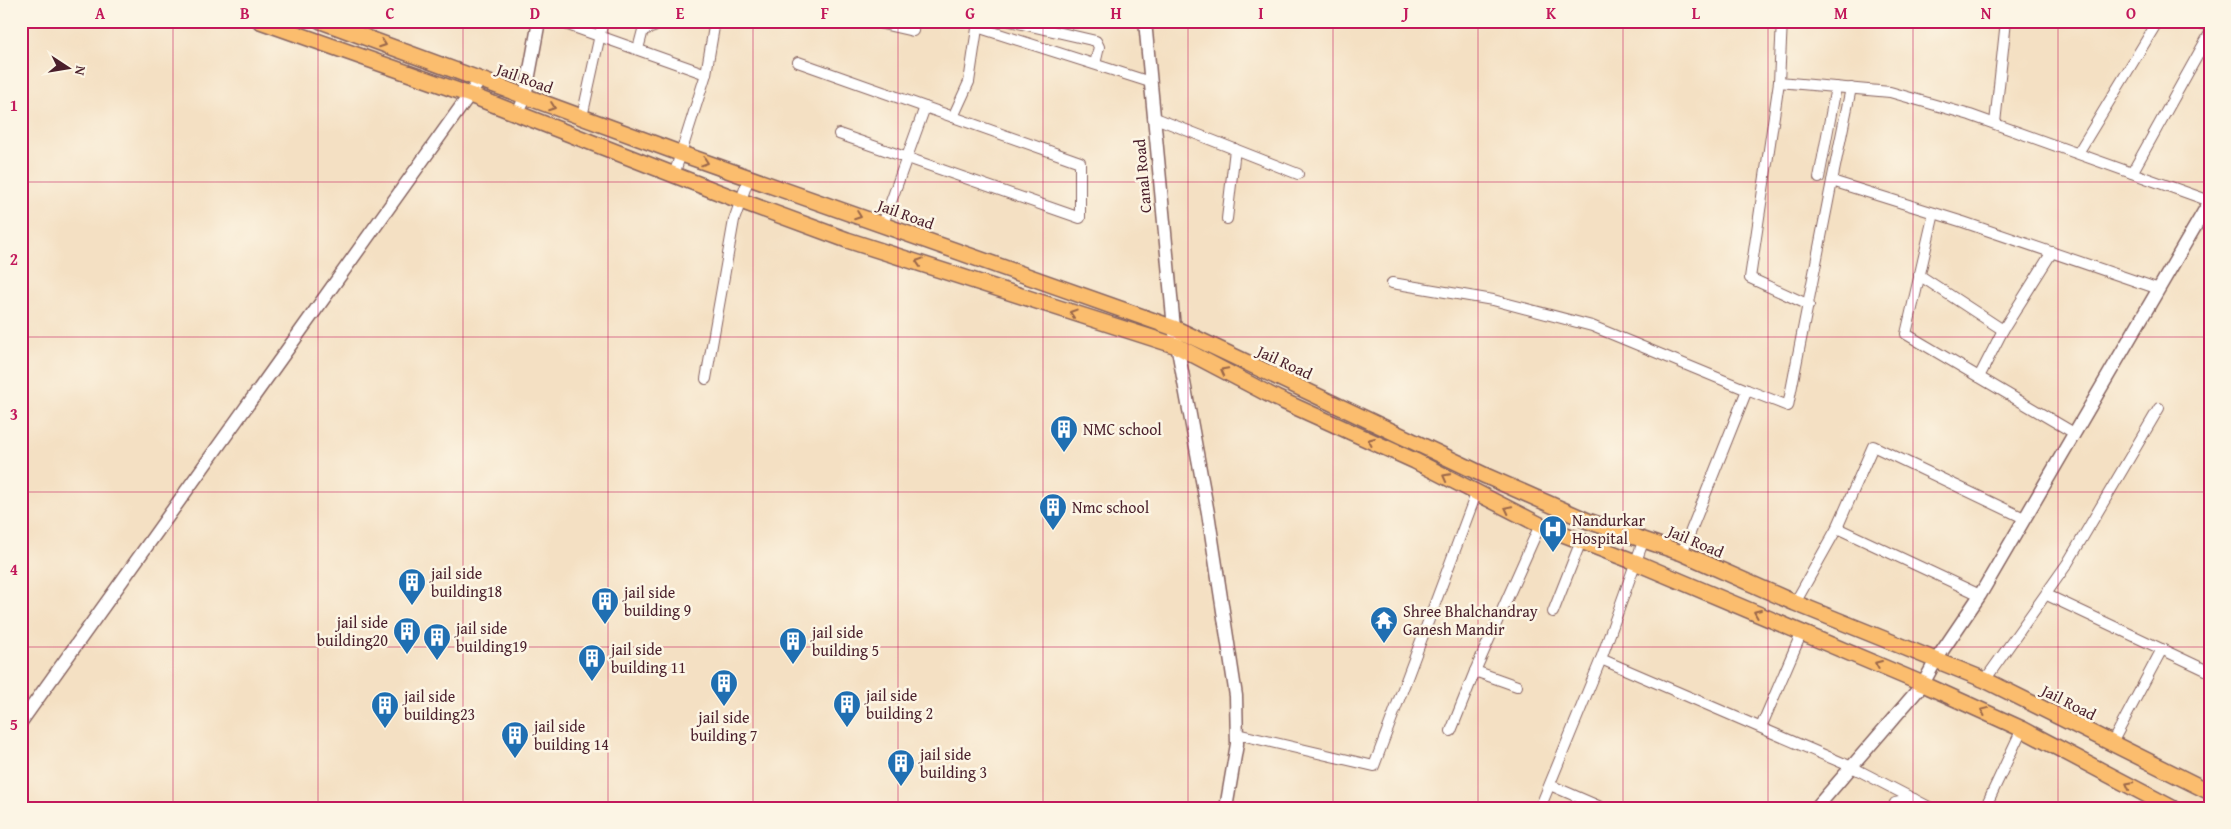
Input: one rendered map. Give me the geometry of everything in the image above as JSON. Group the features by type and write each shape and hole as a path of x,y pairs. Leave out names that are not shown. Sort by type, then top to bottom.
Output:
{"main road":[{"path":"260,21 470,94 741,201 847,240 1177,346 1276,398 1415,461 1476,494 1540,525 1636,562 2022,728 2172,808"},
{"name":"Jail Road","path":"321,21 356,27 480,80 525,97 1174,328 1486,476 1588,521 1682,553 1795,603 1985,680 2210,792"}],"street":[{"path":"518,114 525,97 539,21"},
{"path":"557,21 706,74"},
{"path":"582,117 603,21"},
{"path":"638,50 643,30 654,27 657,21"},
{"path":"674,175 706,74 715,21"},
{"path":"878,21 878,23 913,31 914,21"},
{"path":"1010,21 1096,41 1099,47 1095,64"},
{"name":"Canal Road","path":"1145,21 1174,328 1209,522 1236,696 1237,734 1226,808"},
{"path":"1782,21 1780,82 1750,278 1808,305"},
{"path":"1995,124 2006,21"},
{"path":"2078,153 2158,21"},
{"path":"2184,21 2210,26"},
{"path":"953,117 969,82 978,24 1150,82"},
{"path":"2132,173 2210,33"},
{"path":"798,62 1080,162 1080,218 907,156 839,134"},
{"path":"21,722 480,80"},
{"path":"1780,82 1890,92 1995,124 2210,201 2206,214 2159,289 1980,595 1936,660 1923,684 1816,808"},
{"path":"1819,178 1836,87"},
{"path":"1392,284 1493,300 1592,326 1788,406 1851,88"},
{"path":"883,224 925,107"},
{"path":"1153,117 1298,174"},
{"path":"1227,219 1235,149"},
{"path":"706,379 734,220 749,177"},
{"path":"1832,180 2159,289"},
{"path":"1934,213 1906,334 2074,433"},
{"path":"1979,377 2003,330 2052,252"},
{"path":"1920,276 2003,330"},
{"path":"1682,553 1747,390"},
{"path":"1985,680 2047,595 2159,408"},
{"path":"1795,603 1837,528 1873,446 2024,518"},
{"path":"1237,734 1374,766 1476,494"},
{"path":"1452,731 1475,671 1540,525"},
{"path":"1837,528 1980,595"},
{"path":"1540,808 1602,659 1644,539"},
{"path":"1553,612 1581,541"},
{"path":"2047,595 2210,672"},
{"path":"1760,728 1802,632"},
{"path":"2112,743 2162,649"},
{"path":"1602,659 1852,767 1931,808"},
{"path":"1475,671 1517,686"},
{"path":"1986,808 2022,728"},
{"path":"1550,785 1603,808"},
{"path":"1893,808 1895,803 1914,799"}],"place":[{"name":"NMC school","path":"1064,453"},
{"name":"Nmc school","path":"1053,531"},
{"name":"Nandurkar Hospital","path":"1553,553"},
{"name":"jail side building18","path":"412,606"},
{"name":"jail side building 9","path":"605,625"},
{"name":"Shree Bhalchandray Ganesh Mandir","path":"1384,644"},
{"name":"jail side building20","path":"407,655"},
{"name":"jail side building19","path":"437,661"},
{"name":"jail side building 5","path":"793,665"},
{"name":"jail side building 11","path":"592,682"},
{"name":"jail side building 7","path":"724,707"},
{"name":"jail side building 2","path":"847,728"},
{"name":"jail side building23","path":"385,729"},
{"name":"jail side building 14","path":"515,759"},
{"name":"jail side building 3","path":"901,787"}]}
